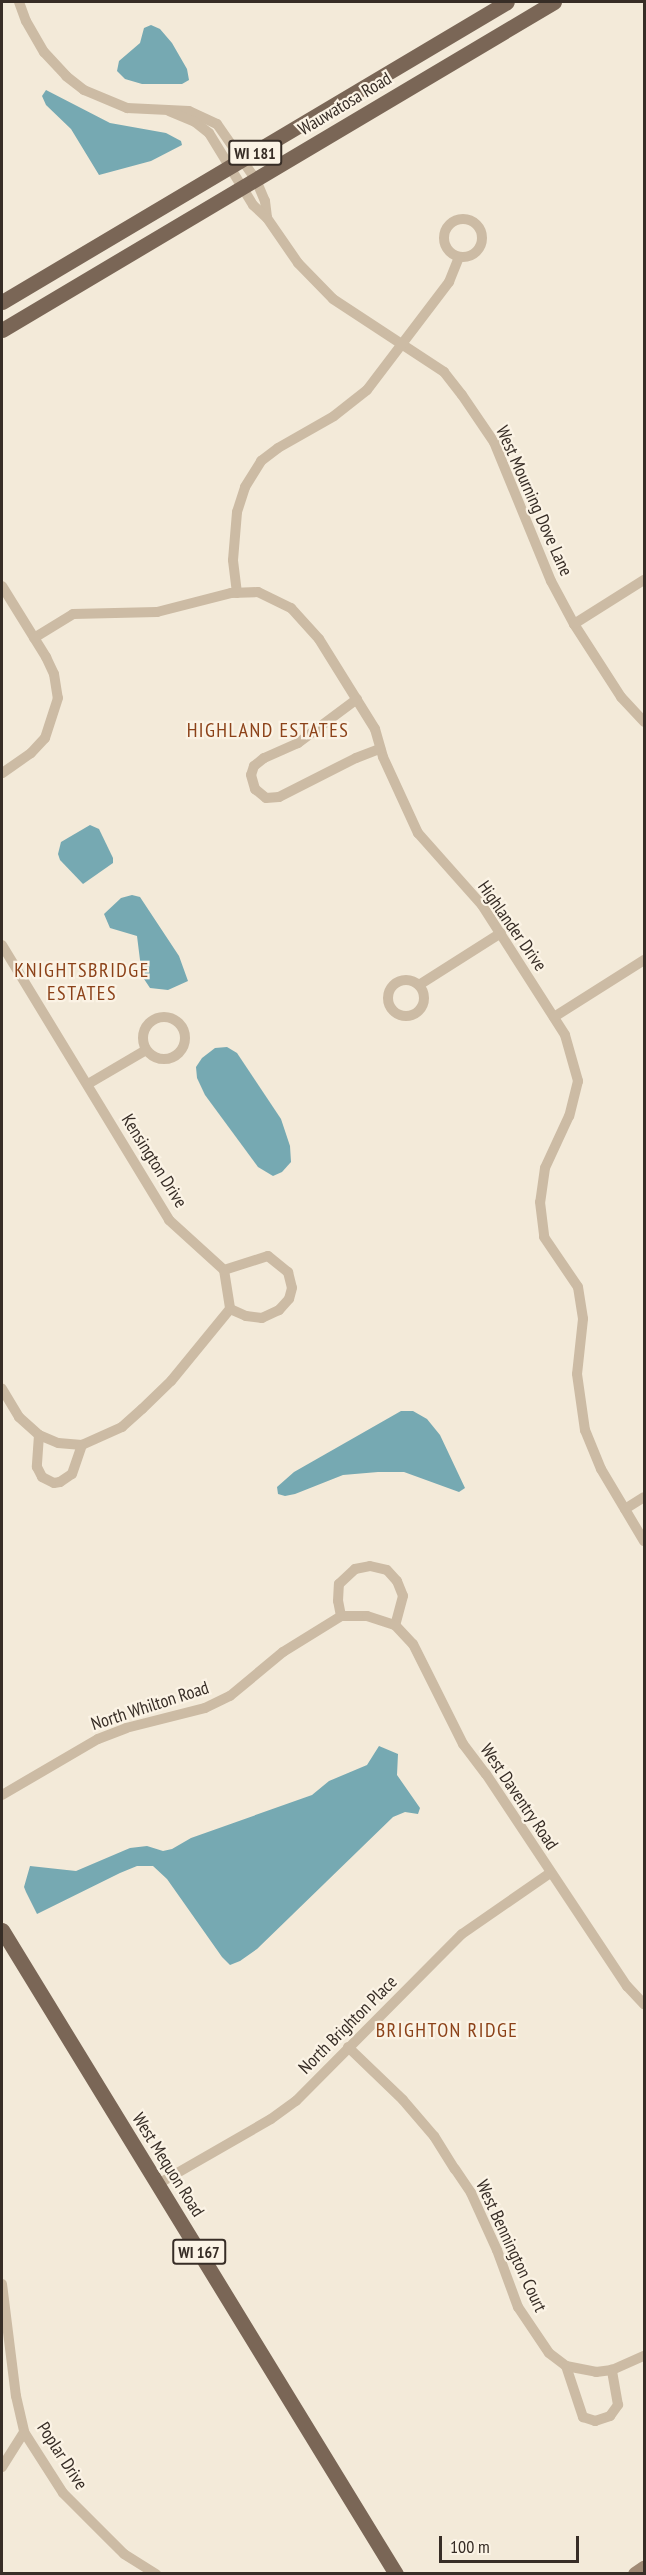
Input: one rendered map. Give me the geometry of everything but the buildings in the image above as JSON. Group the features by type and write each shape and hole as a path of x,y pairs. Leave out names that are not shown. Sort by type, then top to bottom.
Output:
{"main road":[{"name":"Wauwatosa Road","path":"2,302 507,2"},
{"name":"Wauwatosa Road","path":"2,330 554,2"},
{"name":"West Mequon Road","path":"2,1930 396,2574"}],"street":[{"name":"West Mourning Dove Lane","path":"19,2 32,33 44,52 78,86 112,104 135,110 189,111 208,118 223,130 237,163 250,184 253,205 267,218 298,263 333,299 444,372 494,442 551,581 574,624 621,697 645,722"},
{"path":"237,593 233,560 237,512 245,487 261,461 278,448 334,416 367,390 449,282 459,257"},
{"path":"574,624 645,580"},
{"path":"2,586 54,674 58,698 45,738 31,753 2,773"},
{"name":"Highlander Drive","path":"34,638 73,614 157,612 237,593 258,592 291,608 319,639 375,729 380,749 403,806 418,833 482,905 565,1035 578,1081 569,1116 545,1168 540,1202 544,1237 578,1287 583,1319 577,1374 585,1430 601,1469 645,1541"},
{"path":"357,699 298,742 264,758 254,766 251,775 255,789 266,798 279,797 356,758 380,749"},
{"path":"420,985 501,933"},
{"name":"Kensington Drive","path":"2,945 169,1220 224,1270"},
{"path":"554,1017 645,960"},
{"path":"88,1084 146,1050"},
{"path":"2,1389 19,1417 39,1435 58,1443 82,1446 122,1427 171,1381 230,1309 224,1270 268,1256 288,1272 292,1288 289,1299 279,1310 262,1318 246,1316 230,1309"},
{"path":"39,1435 37,1467 42,1477 54,1483 72,1474 82,1446"},
{"path":"625,1509 645,1497"},
{"path":"370,1566 387,1570 397,1581 403,1596 394,1624 367,1616 341,1616 338,1601 339,1584 355,1569 370,1566"},
{"name":"North Whilton Road","path":"2,1795 98,1739 126,1728 205,1708 230,1696 283,1652 341,1616"},
{"name":"West Daventry Road","path":"394,1624 413,1644 463,1744 486,1774 550,1874 627,1986 645,2004"},
{"name":"North Brighton Place","path":"158,2184 271,2119 297,2101 462,1934 550,1874"},
{"name":"West Bennington Court","path":"348,2047 403,2100 439,2145 471,2193 497,2250 518,2307 549,2353 566,2366"},
{"name":"Poplar Drive","path":"2,2284 16,2396 24,2432 63,2493 124,2554 156,2574"},
{"path":"566,2366 596,2372 612,2370 645,2356"},
{"path":"566,2366 583,2417 596,2421 610,2416 618,2405 612,2370"},
{"path":"2,2467 24,2432"},
{"path":"635,2574 645,2568"}],"water":[{"path":"151,25 160,29 172,43 187,69 189,80 182,84 142,84 125,79 117,71 119,61 140,43 144,28"},
{"path":"46,90 110,123 166,133 181,141 182,145 151,161 99,175 71,129 46,105 42,96"},
{"path":"90,825 99,829 113,858 113,863 83,884 60,860 58,854 61,842"},
{"path":"132,895 140,897 179,956 188,981 168,990 150,988 142,976 137,936 110,928 104,914 121,898"},
{"path":"227,1047 237,1053 281,1119 290,1146 291,1162 282,1172 273,1176 258,1167 205,1095 197,1078 196,1067 202,1058 215,1048"},
{"path":"401,1411 413,1411 427,1419 440,1435 465,1488 459,1492 404,1472 378,1472 343,1475 295,1494 285,1496 278,1494 277,1487 294,1472"},
{"path":"379,1746 398,1754 397,1775 420,1808 418,1814 405,1812 393,1817 257,1949 240,1961 230,1965 222,1957 167,1879 153,1866 137,1866 120,1873 37,1914 26,1892 24,1887 30,1866 76,1871 130,1848 147,1846 163,1851 172,1849 191,1838 312,1795 329,1781 367,1765"}],"district":[{"name":"HIGHLAND ESTATES","path":"268,730"},
{"name":"KNIGHTSBRIDGE ESTATES","path":"82,982"},
{"name":"BRIGHTON RIDGE","path":"447,2030"}]}
